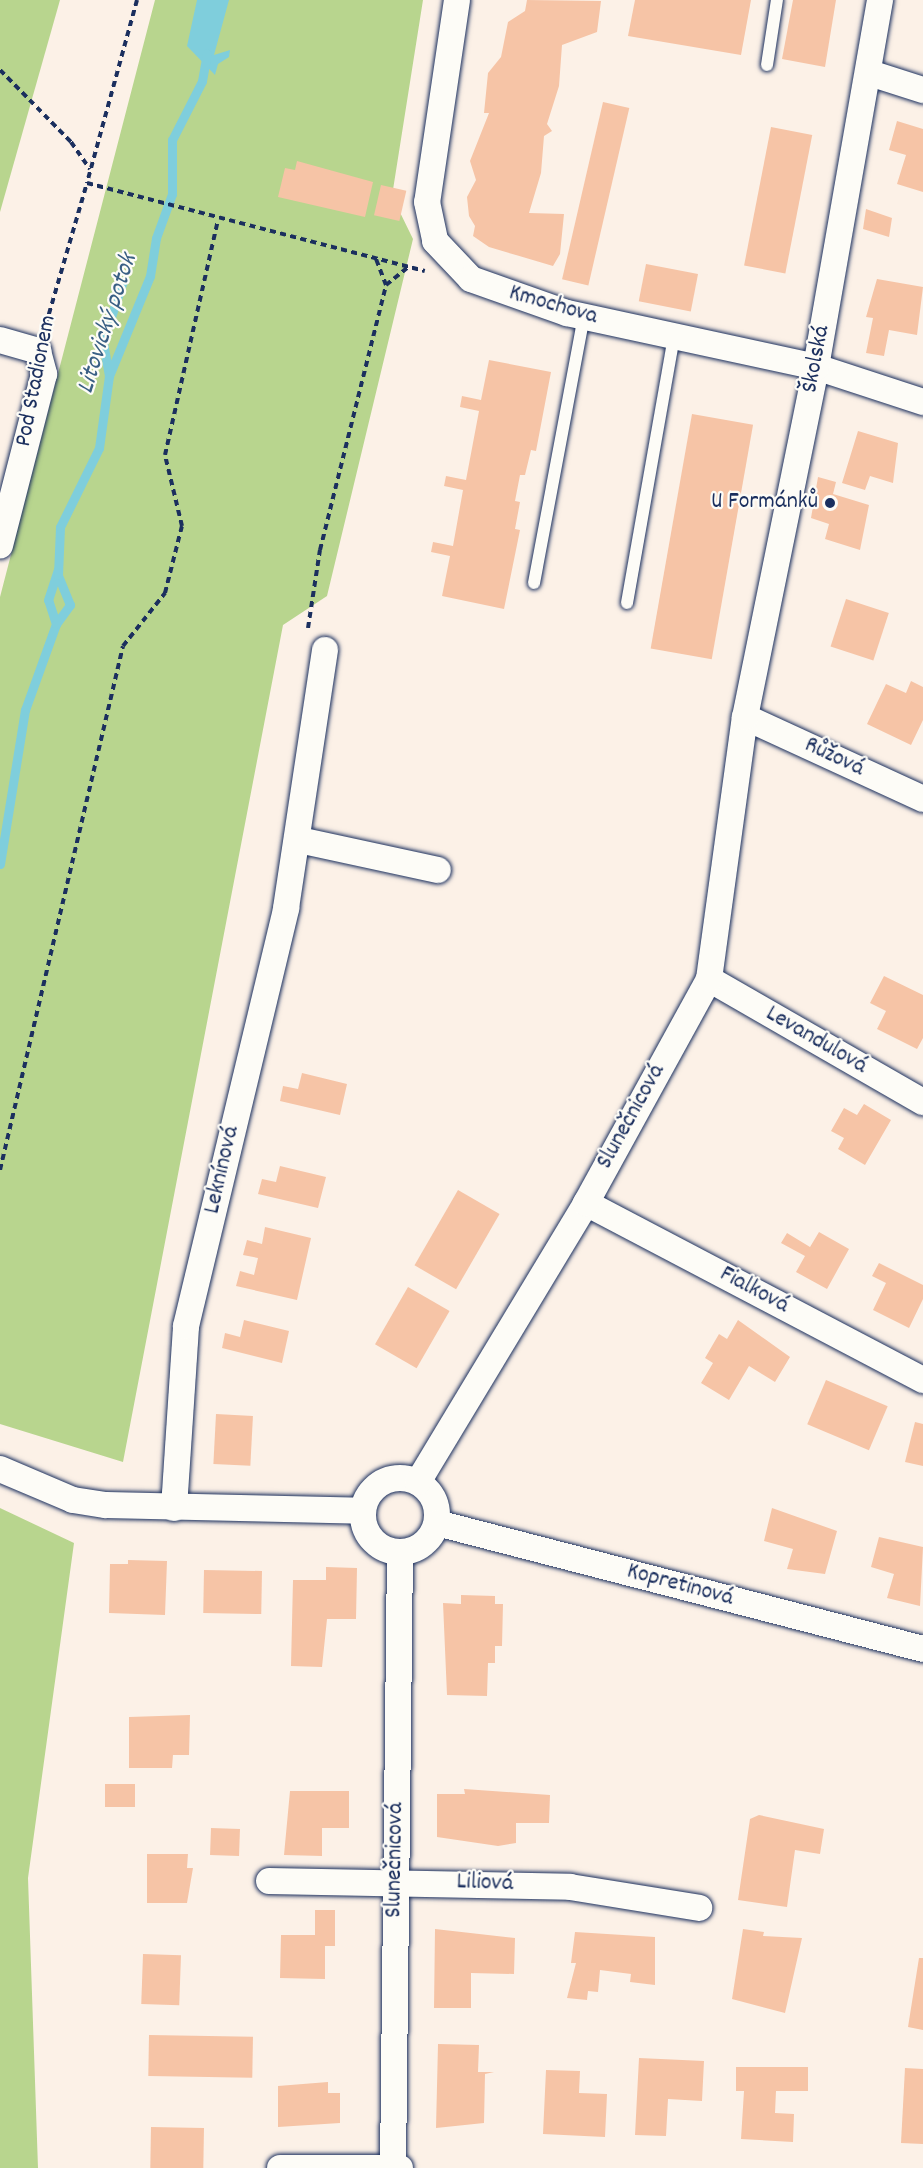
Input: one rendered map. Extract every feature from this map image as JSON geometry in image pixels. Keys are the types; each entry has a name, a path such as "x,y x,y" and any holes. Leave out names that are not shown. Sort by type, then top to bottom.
{"street":[{"name":"Kmochova","path":"457,0 428,170 427,202 435,241 483,285 584,317 816,367 923,402"},
{"name":"Školská","path":"744,717 816,367 870,74 880,0"},
{"path":"870,74 923,90"},
{"path":"0,340 38,351"},
{"name":"Pod Stadionem","path":"0,545 44,374 38,351"},
{"name":"Leknínová","path":"174,1508 186,1326 299,840 324,656"},
{"name":"Růžová","path":"744,717 923,799"},
{"name":"Slunečnicová","path":"418,1482 586,1203 709,979 744,717"},
{"path":"299,840 438,870"},
{"name":"Levandulová","path":"709,979 923,1102"},
{"name":"Fialková","path":"586,1203 923,1380"},
{"path":"0,1469 74,1500 174,1508 363,1512"},
{"path":"397,1477 418,1482 434,1497 437,1523 418,1548 400,1552 376,1544 367,1533 363,1512 371,1491 383,1482 397,1477"},
{"name":"Kopretinová","path":"437,1523 923,1649"},
{"name":"Slunečnicová","path":"393,2168 400,1552"},
{"name":"Liliová","path":"269,1881 396,1881 570,1887 699,1908"},
{"path":"280,2168 400,2168"}],"lane":[{"path":"767,65 777,0"},
{"path":"534,583 584,317"},
{"path":"627,603 674,336"}],"path":[{"name":"Pod Stadionem","path":"38,351 91,170 137,0"},
{"path":"0,70 71,142 91,170"},
{"path":"87,183 191,213 425,271"},
{"path":"0,1170 123,646 165,593 182,526 165,455 218,220"},
{"path":"375,259 386,285"},
{"path":"324,656 305,621 342,479 369,335 386,285 408,267"}],"green space":[{"path":"0,0 60,0 0,212"},
{"path":"155,0 423,0 392,196 413,239 327,596 283,625 123,1462 0,1424 0,597"},
{"path":"0,1508 74,1543 28,1878 38,2168 0,2168"}],"water":[{"path":"197,0 229,0 214,55 230,50 229,57 218,64 215,75 187,46"}],"building":[{"path":"527,0 601,1 597,32 562,45 559,86 547,124 552,131 544,136 541,173 529,213 564,214 560,254 553,266 489,247 473,236 475,226 469,216 467,197 476,180 470,161 489,113 484,113 488,73 501,57 508,22 525,11"},
{"path":"635,0 751,0 741,55 628,36"},
{"path":"793,0 836,0 825,67 782,59"},
{"path":"603,102 629,108 588,285 562,279"},
{"path":"897,121 923,129 923,192 897,184 906,155 889,150"},
{"path":"771,127 812,135 785,273 744,265"},
{"path":"297,161 373,182 365,217 278,197 285,168 295,170"},
{"path":"381,185 406,191 399,221 374,215"},
{"path":"866,209 892,218 889,237 863,229"},
{"path":"646,264 698,274 691,311 639,301"},
{"path":"877,279 923,287 917,335 889,330 884,356 866,353 873,318 866,317"},
{"path":"489,360 551,372 536,451 531,450 525,475 520,475 515,501 520,502 515,529 520,530 504,609 442,596 450,556 431,552 433,542 453,546 463,490 444,486 446,476 466,480 479,411 460,407 462,396 481,400"},
{"path":"692,414 753,425 712,659 651,648"},
{"path":"858,431 898,443 893,483 870,476 865,490 842,483"},
{"path":"818,477 836,482 833,494 869,505 860,550 825,539 829,524 811,518"},
{"path":"846,599 889,613 873,660 831,647"},
{"path":"911,681 923,687 923,720 911,745 867,724 886,684 906,693"},
{"path":"884,976 923,995 923,1038 917,1049 877,1029 886,1011 870,1003"},
{"path":"302,1073 347,1084 340,1115 280,1101 283,1086 298,1089"},
{"path":"864,1104 891,1120 865,1165 838,1149 844,1138 831,1131 844,1108 857,1115"},
{"path":"280,1166 326,1177 318,1208 258,1194 262,1179 276,1182"},
{"path":"458,1190 500,1214 456,1289 414,1265"},
{"path":"265,1227 311,1238 297,1300 236,1286 240,1271 254,1275 258,1258 243,1255 247,1240 262,1244"},
{"path":"819,1232 849,1249 827,1289 796,1272 805,1256 781,1243 787,1233 810,1247"},
{"path":"879,1263 923,1285 923,1299 909,1328 873,1310 886,1283 872,1276"},
{"path":"408,1287 450,1311 417,1368 375,1344"},
{"path":"244,1320 289,1331 282,1363 222,1348 225,1333 240,1337"},
{"path":"738,1320 790,1357 775,1382 749,1366 729,1400 701,1383 713,1363 705,1358 719,1334 727,1339"},
{"path":"826,1380 888,1406 869,1450 807,1424"},
{"path":"216,1414 253,1416 250,1466 213,1464"},
{"path":"915,1422 923,1424 923,1466 905,1462"},
{"path":"772,1508 837,1531 825,1574 787,1569 793,1549 764,1541"},
{"path":"879,1537 923,1547 920,1606 887,1598 894,1574 871,1567"},
{"path":"128,1560 167,1561 165,1615 109,1613 110,1564 128,1564"},
{"path":"326,1567 357,1568 356,1619 327,1619 322,1667 291,1666 293,1580 326,1580"},
{"path":"204,1570 262,1571 261,1614 203,1613"},
{"path":"461,1595 495,1596 495,1604 503,1604 502,1646 495,1646 495,1663 488,1663 487,1696 447,1695 443,1603 461,1604"},
{"path":"190,1715 189,1755 173,1755 172,1768 129,1768 129,1717"},
{"path":"105,1784 135,1784 135,1807 105,1807"},
{"path":"464,1789 550,1795 549,1823 516,1823 516,1843 498,1846 437,1837 437,1794 465,1794"},
{"path":"290,1791 349,1791 349,1828 322,1828 322,1856 284,1855"},
{"path":"759,1815 824,1829 820,1854 795,1850 787,1907 738,1900 750,1819"},
{"path":"211,1828 240,1829 239,1856 210,1855"},
{"path":"147,1854 188,1854 187,1868 193,1868 187,1903 147,1903"},
{"path":"315,1910 335,1910 335,1946 325,1946 325,1979 280,1978 281,1935 315,1935"},
{"path":"435,1929 515,1938 514,1974 471,1973 471,2008 434,2008"},
{"path":"743,1929 764,1932 763,1936 802,1938 785,2013 732,1999"},
{"path":"575,1932 655,1937 655,1985 630,1982 631,1974 600,1970 598,1992 588,1991 587,2000 567,1998 576,1963 571,1963"},
{"path":"143,1954 181,1955 179,2005 141,2004"},
{"path":"919,1958 923,1958 923,2030 908,2027"},
{"path":"149,2035 253,2037 252,2078 148,2076"},
{"path":"438,2044 479,2045 478,2072 494,2072 485,2074 484,2123 436,2128"},
{"path":"639,2058 704,2061 702,2101 668,2099 666,2136 635,2135"},
{"path":"736,2067 808,2067 808,2091 776,2091 775,2113 794,2114 793,2142 741,2139 744,2091 736,2091"},
{"path":"905,2068 923,2069 923,2144 901,2143"},
{"path":"546,2070 580,2071 579,2093 607,2094 605,2137 543,2134"},
{"path":"328,2082 328,2093 340,2093 340,2123 278,2127 278,2086"},
{"path":"151,2127 204,2128 203,2168 150,2168"}],"waterway":[{"name":"Litovický potok","path":"0,864 25,710 56,624 70,605 58,575 60,527 99,448 109,376 150,276 156,238 172,194 172,140 202,81 207,53"},
{"path":"109,376 103,341 123,281"},
{"path":"56,624 48,600 58,570"}],"place":[{"name":"U Formánků","path":"830,503"}]}
